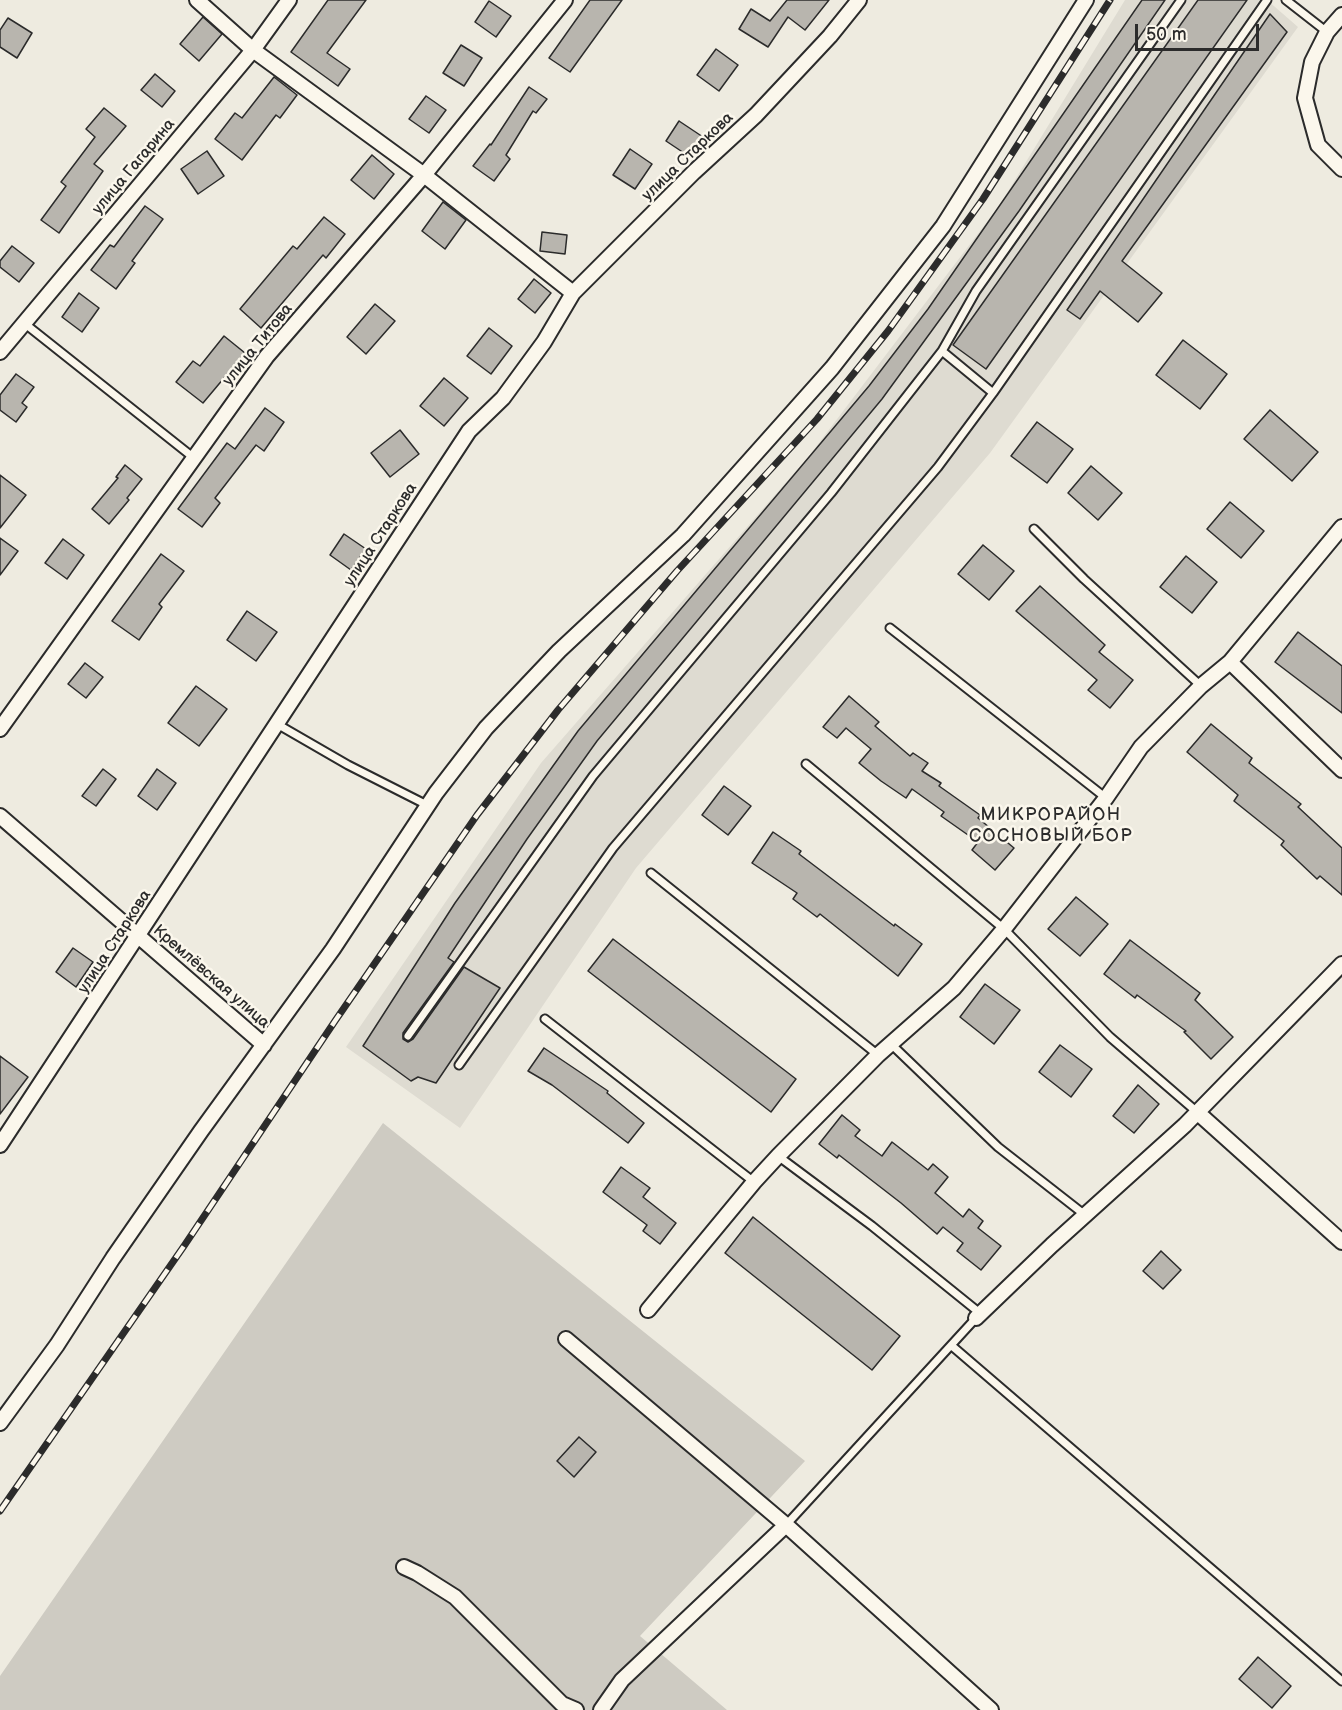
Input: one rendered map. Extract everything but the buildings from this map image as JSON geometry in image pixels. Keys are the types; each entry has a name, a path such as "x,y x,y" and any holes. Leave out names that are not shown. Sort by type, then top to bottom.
{"street":[{"path":"198,0 254,50 424,175 573,293"},
{"name":"улица Гагарина","path":"0,352 254,50 289,0"},
{"name":"улица Титова","path":"0,729 267,356 424,175 565,0"},
{"path":"0,1423 57,1345 113,1258 174,1170 333,949 427,805 486,728 559,651 683,535 832,368 943,226 1086,0"},
{"name":"улица Старкова","path":"0,1145 469,431 503,398 543,342 573,293 694,172 756,116 830,36 856,1"},
{"path":"1342,15 1327,32 1312,62 1305,98 1318,145 1342,169"},
{"path":"648,1310 778,1156 878,1055 954,988 1004,929 1106,798 1141,747 1201,686 1230,662 1342,527"},
{"path":"1230,662 1342,770"},
{"name":"Кремлёвская улица","path":"0,816 264,1045"},
{"path":"979,1316 1197,1112 1342,964"},
{"path":"1197,1112 1342,1242"},
{"path":"566,1339 786,1525 991,1710"},
{"path":"584,1710 603,1709 622,1680 786,1525"},
{"path":"404,1567 455,1597 562,1704 576,1710"}],"lane":[{"path":"408,1036 593,776 831,493 942,351 976,291 1180,0"},
{"path":"459,1065 614,848 938,467 993,393 1267,0"},
{"path":"1286,0 1327,32"},
{"path":"24,323 194,458"},
{"path":"942,351 993,393"},
{"path":"1034,529 1084,579 1201,686"},
{"path":"890,628 1106,798"},
{"path":"277,724 348,765 427,805"},
{"path":"806,764 1004,929 1110,1037 1197,1112"},
{"path":"651,873 878,1055"},
{"path":"545,1019 754,1182"},
{"path":"891,1044 998,1146 1085,1215"},
{"path":"778,1156 872,1226 979,1316 786,1525"},
{"path":"952,1346 1342,1681"}],"shaded area":[{"path":"1125,0 1267,0 1298,27 990,453 636,868 460,1128 346,1047 541,763 809,456 999,206"},
{"path":"383,1123 805,1461 640,1636 727,1710 0,1710 0,1676"}],"railway":[{"path":"0,1511 184,1246 477,815 558,710 677,571 817,419 888,331 983,199 1110,0"}],"district":[{"name":"МИКРОРАЙОН СОСНОВЫЙ БОР","path":"1051,825"}]}
